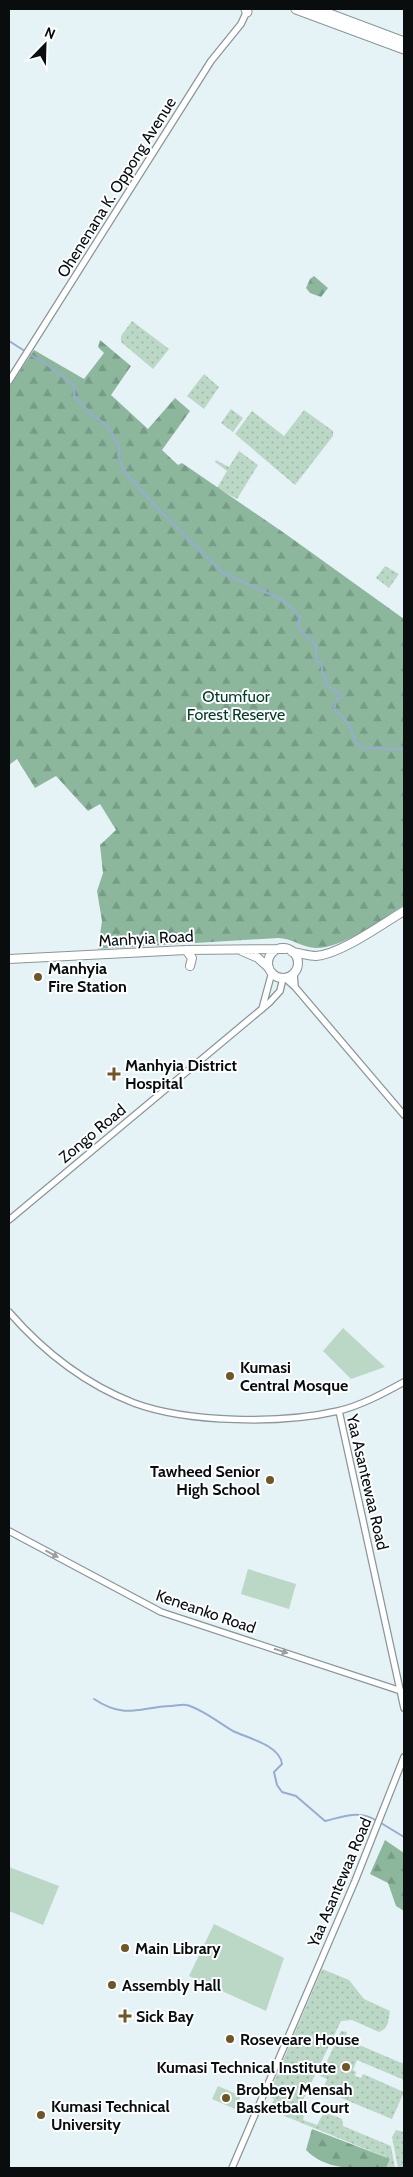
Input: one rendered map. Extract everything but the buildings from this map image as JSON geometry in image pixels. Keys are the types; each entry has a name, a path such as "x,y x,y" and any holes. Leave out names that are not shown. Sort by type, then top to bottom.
{"highway":[{"path":"296,9 404,49"},
{"path":"316,9 404,42"}],"main road":[{"path":"235,950 251,954 270,970 284,978 315,956 359,938 404,911"},
{"path":"186,950 192,958 190,966"},
{"name":"Manhyia Road","path":"9,959 186,950 289,950 315,956"},
{"path":"270,970 272,954 289,950 298,959 295,971"}],"street":[{"name":"Ohenenana K. Oppong Avenue","path":"9,381 212,61 240,24 247,10"},
{"path":"262,1009 270,970"},
{"path":"295,971 296,987"},
{"path":"284,978 296,987 404,1115"},
{"name":"Zongo Road","path":"9,1220 262,1009 280,991 284,978"},
{"name":"Yaa Asantewaa Road","path":"9,1312 31,1337 56,1358 91,1381 143,1406 210,1417 263,1419 291,1418 339,1411 402,1691 404,1708"},
{"path":"339,1411 404,1382"},
{"name":"Keneanko Road","path":"9,1531 161,1612 402,1691"},
{"name":"Yaa Asantewaa Road","path":"232,2168 378,1825 404,1757"}],"green space":[{"path":"314,276 328,288 321,297 310,293 306,288 310,279"},
{"path":"132,321 169,349 153,369 121,342 121,336"},
{"name":"Otumfuor Forest Reserve","path":"100,340 131,366 111,395 148,429 175,398 190,411 162,450 178,465 182,463 404,619 404,905 349,939 337,944 315,948 288,939 278,938 98,949 102,921 97,891 103,873 100,845 116,830 100,804 88,811 56,776 35,788 17,759 9,765 9,387 34,350 84,379 104,353 98,347"},
{"path":"204,374 219,387 204,409 187,396"},
{"path":"231,409 243,418 233,432 221,423"},
{"path":"304,410 333,431 333,436 295,485 235,434 252,411 284,436"},
{"path":"239,451 258,465 237,499 217,488 227,471 215,462 216,460 229,467"},
{"path":"385,566 399,574 389,588 376,578"},
{"path":"343,1328 385,1367 351,1379 323,1351"},
{"path":"248,1569 296,1584 289,1609 241,1594"},
{"path":"385,1840 404,1853 404,1911 396,1906 388,1883 370,1874"},
{"path":"9,1867 59,1886 43,1925 9,1911"},
{"path":"214,1924 284,1958 266,2011 189,1976"},
{"path":"322,1969 349,1980 364,1999 390,2011 389,2020 387,2026 379,2032 352,2020 341,2021 302,2102 299,2101 294,2111 304,2116 303,2120 317,2125 324,2112 342,2119 343,2126 391,2146 395,2168 386,2168 390,2159 270,2110 274,2099 268,2096"},
{"path":"341,2031 347,2032 345,2039 404,2064 404,2080 357,2060 353,2070 356,2072 355,2076 361,2078 363,2074 404,2092 392,2119 322,2090 327,2079 320,2076"},
{"name":"Brobbey Mensah Basketball Court","path":"218,2086 241,2096 235,2109 212,2099"},
{"path":"312,2129 390,2159 386,2168 354,2168 324,2162 306,2150"},
{"path":"396,2130 404,2132 404,2168 398,2168 392,2137"}],"waterway":[{"path":"9,341 50,367 75,386 74,396 91,414 108,426 120,449 118,455 124,471 160,511 223,573 283,600 301,617 298,622 299,629 316,645 316,661 322,664 326,685 343,697 337,699 334,709 349,724 356,743 363,748 404,749"},
{"path":"94,1699 124,1711 183,1705 191,1706 233,1731 262,1743 275,1752 280,1757 282,1764 274,1772 277,1785 282,1792 296,1796 325,1821 358,1815 371,1817 377,1821"},
{"path":"381,1823 404,1837"}],"place":[{"name":"Manhyia Fire Station","path":"38,977"},
{"name":"Manhyia District Hospital","path":"114,1074"},
{"name":"Kumasi Central Mosque","path":"230,1376"},
{"name":"Tawheed Senior High School","path":"270,1480"},
{"name":"Main Library","path":"125,1948"},
{"name":"Assembly Hall","path":"112,1985"},
{"name":"Sick Bay","path":"125,2016"},
{"name":"Roseveare House","path":"230,2039"},
{"name":"Kumasi Technical Institute","path":"346,2067"},
{"name":"Brobbey Mensah Basketball Court","path":"226,2098"},
{"name":"Kumasi Technical University","path":"41,2115"}]}
